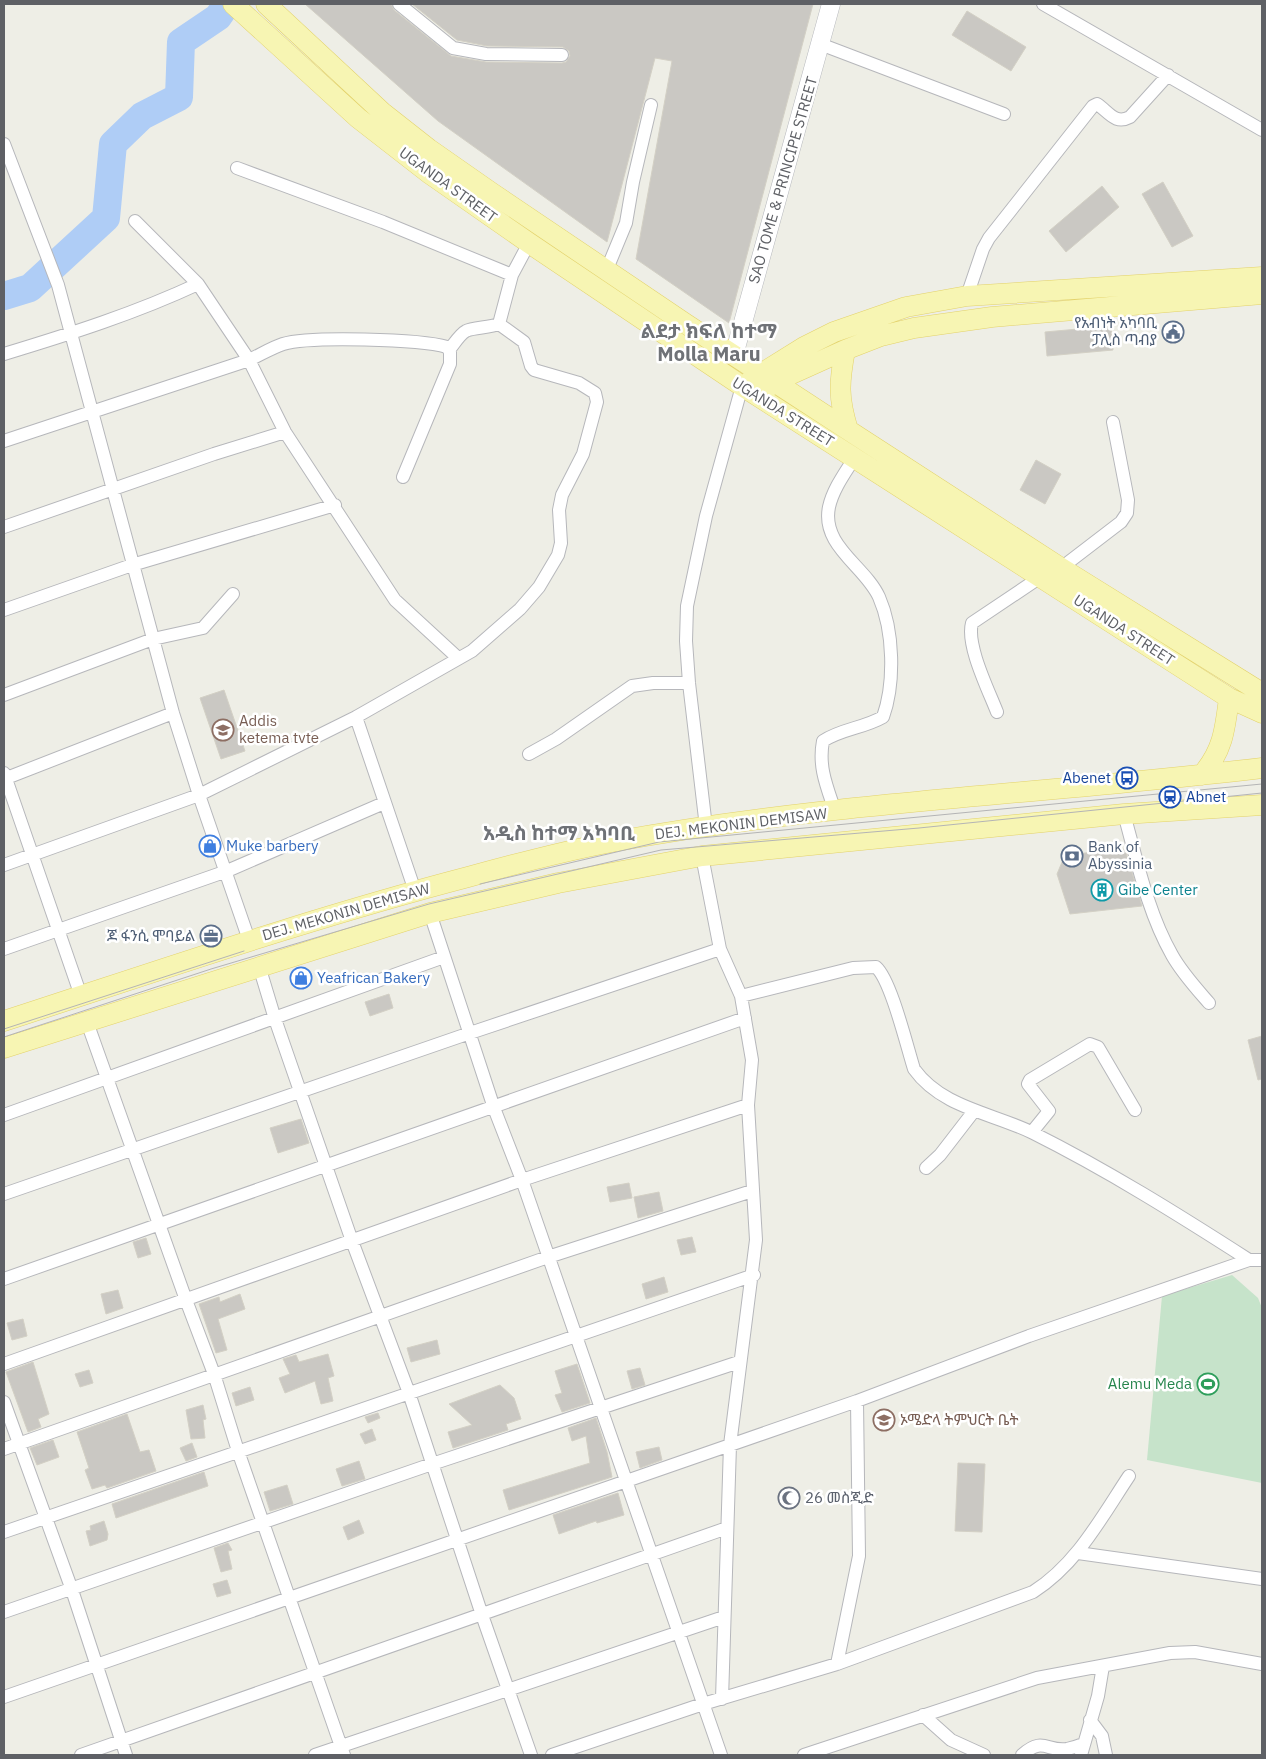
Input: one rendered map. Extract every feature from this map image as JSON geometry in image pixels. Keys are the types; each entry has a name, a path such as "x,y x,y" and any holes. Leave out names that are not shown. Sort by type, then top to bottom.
{"main road":[{"name":"SAO TOME & PRINCIPE STREET","path":"734,355 831,4"},
{"name":"UGANDA STREET","path":"273,6 376,107 429,149 848,430 1061,568 1262,693"},
{"name":"UGANDA STREET","path":"239,10 358,118 430,174 528,243 750,391 1042,576 1229,698 1262,713"},
{"path":"750,391 767,377 834,332 906,307 967,296 1262,277"},
{"path":"767,377 881,336 958,321 1262,294"},
{"path":"845,350 839,381 841,407 848,430"},
{"path":"1202,775 1215,760 1226,724 1229,698"},
{"name":"DEJ. MEKONIN DEMISAW","path":"4,1021 249,940 415,890 608,843 706,827 835,811 1262,768"},
{"name":"DEJ. MEKONIN DEMISAW","path":"4,1048 430,913 558,883 702,856 1124,814 1262,805"}],"street":[{"path":"400,4 454,48 486,54 562,55"},
{"path":"1043,4 1262,130"},
{"path":"820,44 1004,114"},
{"path":"967,296 983,249 989,238 1093,106 1097,104 1118,120 1123,121 1130,117 1168,75"},
{"path":"607,269 626,223 633,182 651,105"},
{"path":"4,144 50,258 72,333 91,412 173,713 249,940"},
{"path":"237,168 383,222 512,275"},
{"path":"135,221 198,284 249,360 285,432 335,505 395,600 458,658"},
{"path":"499,324 512,275 528,243"},
{"path":"4,354 72,333 166,299 198,284"},
{"path":"403,477 450,364 450,350 464,331 488,329 499,324"},
{"path":"4,865 199,795 356,717 472,651 520,608 539,587 558,555 561,543 559,510 562,495 583,454 597,402 595,393 579,383 534,370 530,366 524,342 499,324"},
{"path":"4,441 249,360 283,344 313,339 442,345 450,350"},
{"path":"706,827 689,683 686,622 691,579 706,516 750,391"},
{"path":"1061,568 1121,522 1127,512 1128,500 1113,422"},
{"path":"4,527 113,488 285,432"},
{"path":"835,811 823,776 820,756 823,741 834,734 871,724 883,717 892,663 879,596 835,543 831,532 828,509 834,492 855,457"},
{"path":"4,610 132,566 335,505"},
{"path":"997,712 972,643 970,630 972,623 1042,576"},
{"path":"4,695 153,640 203,628 233,594"},
{"path":"529,754 556,739 632,686 653,683 689,683"},
{"path":"81,996 4,777 173,713"},
{"path":"356,717 415,890"},
{"path":"4,949 227,871 384,803"},
{"path":"1124,814 1141,876 1168,948 1190,981 1209,1003"},
{"path":"702,856 720,949 741,996 752,1060 748,1105 756,1240 754,1275 739,1362 730,1444 722,1699"},
{"path":"430,913 494,1108 522,1180 721,1755"},
{"path":"4,1194 720,949"},
{"path":"4,1115 444,957"},
{"path":"259,966 275,1019 352,1241 409,1393 482,1615 531,1755"},
{"path":"741,996 853,968 876,967 884,979 914,1069 922,1080 936,1091 974,1111 1032,1132 1183,1218 1249,1260"},
{"path":"4,1279 494,1108 745,1018"},
{"path":"87,1022 214,1374 238,1451 265,1523 342,1751"},
{"path":"1032,1132 1049,1111 1030,1089 1028,1084 1030,1080 1090,1044 1098,1047 1135,1110"},
{"path":"4,1364 522,1180 748,1105"},
{"path":"926,1168 940,1155 974,1111"},
{"path":"4,1449 548,1258 752,1191"},
{"path":"4,1697 857,1400 1029,1336 1249,1260 1262,1260"},
{"path":"4,1532 754,1275"},
{"path":"4,1612 432,1464 739,1362"},
{"path":"837,1664 859,1556 857,1400"},
{"path":"4,1402 44,1518 72,1590 126,1755"},
{"path":"552,1755 703,1704 837,1664 1033,1592 1061,1571 1078,1553 1129,1476"},
{"path":"81,1755 727,1528"},
{"path":"1078,1553 1262,1579"},
{"path":"316,1755 342,1751 509,1690 724,1617"},
{"path":"804,1755 1037,1678 1170,1652 1195,1652 1262,1664"},
{"path":"1022,1755 1042,1744 1082,1750 1098,1696 1103,1666"},
{"path":"923,1715 951,1740 984,1755"},
{"path":"1090,1720 1102,1736 1106,1755"}],"green space":[{"name":"Alemu Meda","path":"1232,1275 1258,1298 1262,1308 1262,1483 1147,1460 1162,1296"}],"building":[{"path":"305,4 391,4 394,10 451,56 486,62 562,63 566,62 570,56 569,51 563,47 487,46 457,40 412,4 813,4 729,323 636,259 672,61 655,58 607,242 438,121"},
{"path":"967,11 1026,47 1011,71 952,35"},
{"path":"1163,182 1193,236 1172,247 1142,194"},
{"path":"1102,186 1119,207 1066,252 1049,231"},
{"path":"1111,326 1113,350 1047,356 1045,332"},
{"path":"1036,460 1061,474 1045,504 1020,490"},
{"path":"224,690 245,751 221,759 200,698"},
{"name":"Gibe Center","path":"1125,849 1142,906 1070,914 1057,874 1065,855"},
{"path":"389,994 393,1008 370,1016 365,1002"},
{"path":"1262,1036 1262,1079 1258,1080 1248,1040"},
{"path":"301,1119 309,1143 278,1153 270,1128"},
{"path":"629,1183 632,1198 610,1202 607,1187"},
{"path":"659,1192 663,1211 638,1218 634,1197"},
{"path":"692,1237 696,1252 681,1255 677,1240"},
{"path":"146,1238 151,1254 138,1258 133,1242"},
{"path":"664,1277 668,1292 646,1299 642,1284"},
{"path":"118,1290 123,1308 106,1314 101,1294"},
{"path":"240,1294 245,1309 218,1319 227,1350 216,1353 199,1304 219,1297 220,1302"},
{"path":"23,1319 27,1336 12,1340 7,1323"},
{"path":"437,1340 440,1354 411,1362 407,1348"},
{"path":"328,1354 334,1376 328,1378 333,1401 321,1404 315,1381 285,1393 279,1378 290,1374 283,1359 296,1355 299,1362"},
{"path":"33,1362 49,1414 38,1419 41,1427 28,1432 6,1372"},
{"path":"577,1364 590,1403 562,1412 555,1395 562,1393 555,1371"},
{"path":"640,1368 645,1385 632,1389 627,1371"},
{"path":"89,1370 93,1383 80,1387 75,1374"},
{"path":"500,1385 514,1398 521,1419 506,1424 508,1430 453,1448 448,1432 472,1425 449,1404"},
{"path":"250,1387 254,1400 236,1406 232,1393"},
{"path":"203,1405 206,1419 203,1420 205,1438 191,1439 186,1410"},
{"path":"378,1413 380,1418 368,1423 365,1417"},
{"path":"127,1414 140,1452 149,1450 156,1471 107,1488 105,1485 92,1489 85,1470 89,1468 77,1432"},
{"path":"596,1418 607,1452 612,1477 509,1510 503,1490 590,1463 586,1436 572,1441 568,1428"},
{"path":"372,1429 376,1440 365,1444 360,1434"},
{"path":"53,1440 59,1457 37,1465 30,1448"},
{"path":"192,1443 197,1457 186,1461 180,1448"},
{"path":"659,1447 662,1460 640,1468 636,1452"},
{"path":"359,1461 365,1479 342,1486 336,1469"},
{"path":"958,1463 985,1464 982,1532 955,1531"},
{"path":"204,1472 208,1486 116,1518 112,1504"},
{"path":"287,1485 293,1504 270,1511 264,1492"},
{"path":"618,1493 624,1515 597,1523 596,1521 559,1534 553,1515"},
{"path":"359,1520 364,1533 348,1540 343,1527"},
{"path":"104,1521 108,1534 107,1540 90,1546 86,1531 91,1530 90,1526"},
{"path":"228,1543 232,1550 228,1551 232,1569 221,1572 214,1548"},
{"path":"227,1580 231,1593 217,1597 213,1584"}],"waterway":[{"path":"4,296 30,288 106,218 113,144 142,116 179,97 181,42 218,17 227,4"}],"tram line":[{"path":"480,884 659,842 1262,784"},
{"path":"4,1037 211,969 429,904 661,850 919,828 1262,793"},
{"path":"4,1029 244,951"}],"place":[{"name":"የአብነት አካባቢ ፓሊስ ጣብያ","path":"1173,332"},
{"name":"Addis ketema tvte","path":"223,730"},
{"name":"Abenet","path":"1127,778"},
{"name":"Abnet","path":"1170,797"},
{"name":"Muke barbery","path":"210,846"},
{"name":"Bank of Abyssinia","path":"1072,856"},
{"name":"Gibe Center","path":"1102,890"},
{"name":"ጆ ፋንሲ ሞባይል","path":"211,936"},
{"name":"Yeafrican Bakery","path":"301,978"},
{"name":"Alemu Meda","path":"1208,1384"},
{"name":"ኦሜድላ ትምህርት ቤት","path":"884,1420"},
{"name":"26 መስጂድ","path":"789,1498"}],"district":[{"name":"ልደታ ክፍለ ከተማ Molla Maru","path":"709,342"},
{"name":"አዲስ ከተማ አካባቢ","path":"559,833"}]}
